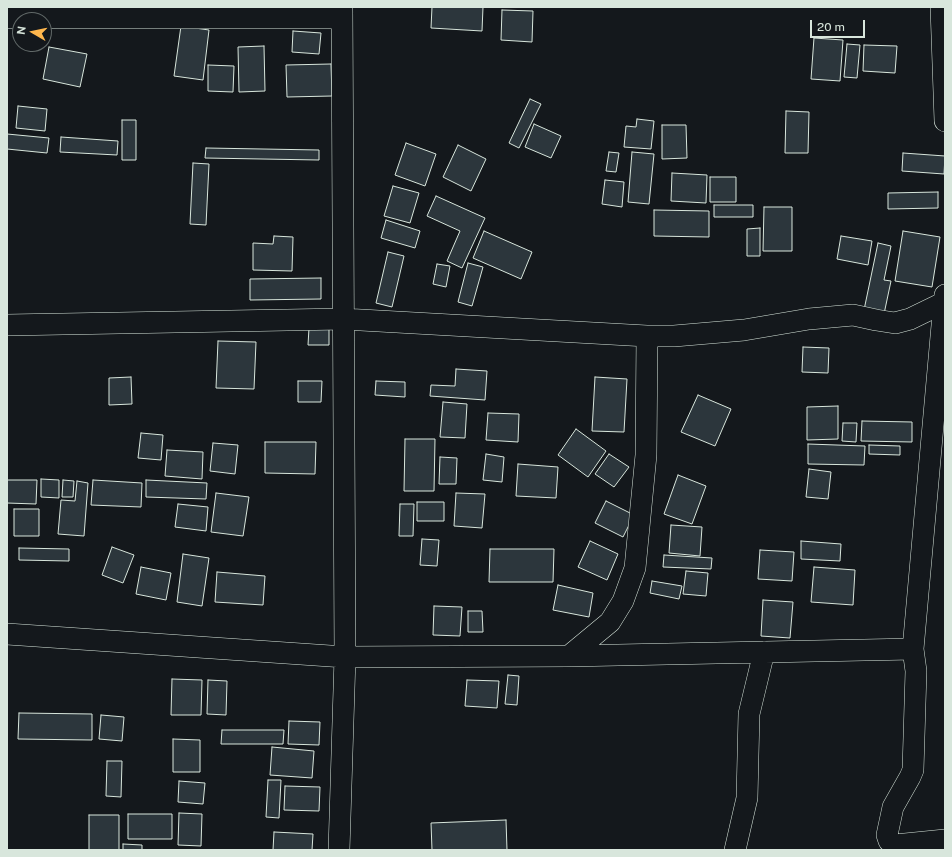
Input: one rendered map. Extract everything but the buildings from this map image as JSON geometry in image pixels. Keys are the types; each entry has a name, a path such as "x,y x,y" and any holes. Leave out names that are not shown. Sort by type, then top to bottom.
{"street":[{"path":"941,7 945,121"},
{"path":"7,18 132,13 342,13 345,657 339,850"},
{"path":"7,325 343,319 647,336 674,336 744,330 809,319 853,315 895,323 910,319 944,300"},
{"path":"944,300 914,649 916,671 912,770 910,777 893,807 887,835 889,841 895,844 945,840"},
{"path":"569,656 610,622 623,601 635,568 646,455 647,336"},
{"path":"7,634 345,657 569,656 914,649"},
{"path":"735,850 747,798 749,714 764,652"}]}
